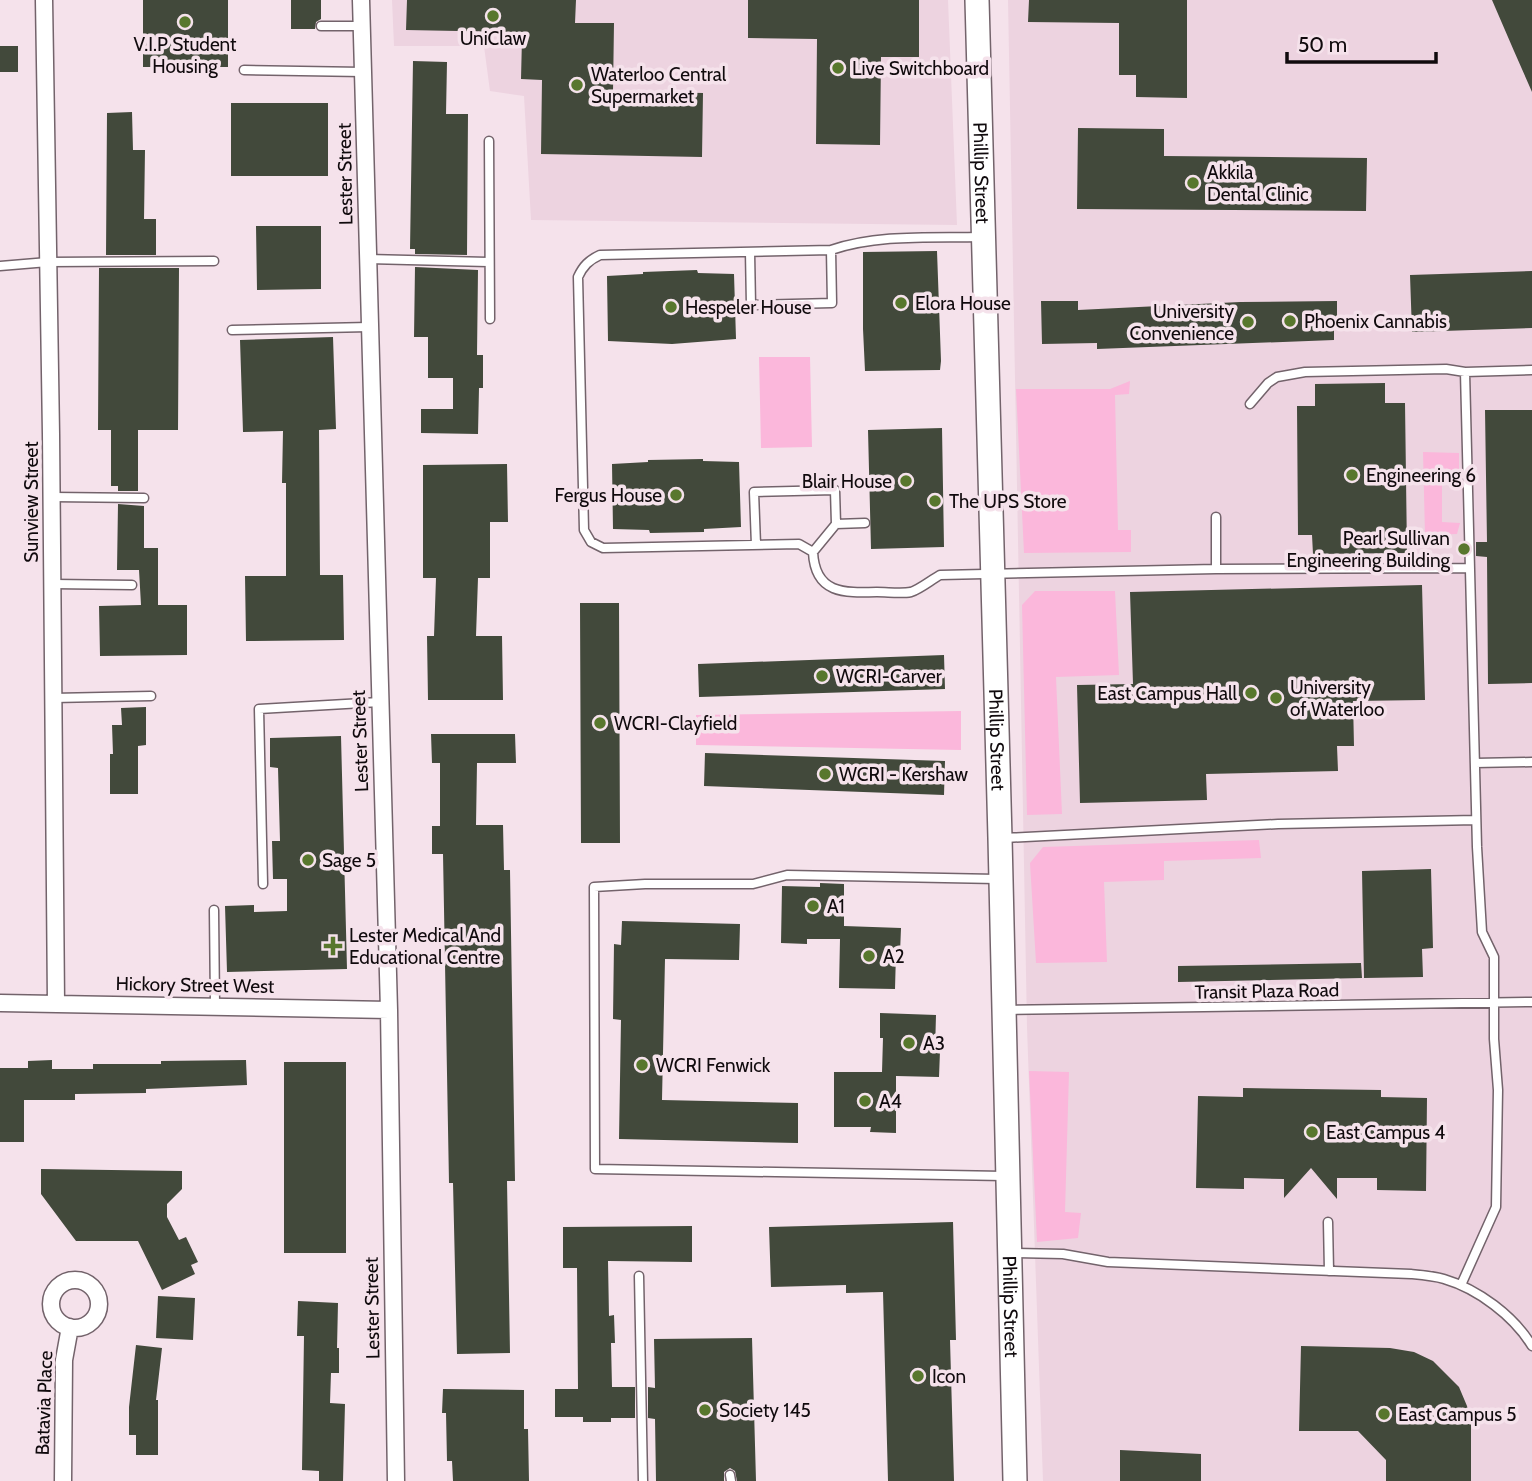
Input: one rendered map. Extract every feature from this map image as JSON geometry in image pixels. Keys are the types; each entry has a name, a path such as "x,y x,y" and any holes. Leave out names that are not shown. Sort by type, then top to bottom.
{"street":[{"name":"Sunview Street","path":"44,0 56,1003"},
{"name":"Lester Street","path":"361,0 389,1010 396,1481"},
{"name":"Phillip Street","path":"976,0 1015,1481"},
{"name":"Hickory Street West","path":"0,1003 389,1010"},
{"name":"Batavia Place","path":"63,1481 64,1360 70,1327"}],"lane":[{"path":"321,26 362,26"},
{"path":"244,69 363,72"},
{"path":"489,141 490,319"},
{"path":"813,552 799,544 603,548 591,542 584,530 578,277 586,263 600,255 831,250 854,242 877,240 984,237"},
{"path":"750,252 751,305 821,304 832,303 831,250"},
{"path":"368,259 488,262"},
{"path":"0,266 48,262 214,261"},
{"path":"232,330 369,327"},
{"path":"1250,404 1268,383 1277,377 1305,372 1532,370"},
{"path":"1461,1285 1496,1207 1498,1090 1494,957 1482,932 1476,820 1465,372"},
{"path":"756,545 754,492 835,490 836,524 813,552 813,565 818,576 838,591 912,592 940,575 1216,569 1470,568"},
{"path":"52,497 144,498"},
{"path":"1216,517 1216,569"},
{"path":"836,524 865,523"},
{"path":"52,584 132,585"},
{"path":"53,698 151,696"},
{"path":"263,884 259,709 380,702"},
{"path":"1475,763 1532,762"},
{"path":"1000,838 1278,824 1476,820"},
{"path":"1001,879 788,876 753,884 594,887 595,1169 1007,1176"},
{"path":"215,910 215,1006"},
{"name":"Transit Plaza Road","path":"1003,1010 1532,1002"},
{"path":"1328,1222 1329,1271"},
{"path":"1009,1252 1063,1254 1108,1262 1411,1274 1442,1278 1461,1285 1504,1313 1532,1346"},
{"path":"639,1276 643,1481"}],"shaded area":[{"path":"392,0 948,0 957,225 531,220 524,96 490,91 484,46 394,46"},
{"name":"University of Waterloo","path":"1008,0 1532,0 1532,1481 1043,1481 1027,1027"},
{"path":"759,357 810,357 812,447 761,448"},
{"path":"1130,381 1129,394 1115,395 1118,530 1131,530 1131,552 1024,553 1016,389 1110,389"},
{"path":"1423,452 1459,453 1459,470 1442,472 1442,522 1460,523 1457,534 1425,535"},
{"path":"1035,591 1115,591 1119,675 1056,677 1062,814 1027,815 1022,605"},
{"path":"961,711 961,750 696,745 696,715"},
{"path":"1259,840 1261,858 1164,861 1164,880 1104,882 1107,962 1036,963 1030,863 1043,847"},
{"path":"1029,1071 1069,1072 1065,1212 1081,1213 1078,1238 1037,1242"}],"building":[{"name":"V.I.P Student Housing","path":"143,0 228,0 228,67 143,67"},
{"path":"291,0 321,0 321,19 316,22 315,29 291,29"},
{"path":"407,0 576,0 575,23 614,23 613,91 703,93 702,157 541,154 542,80 521,79 522,38 511,32 406,30"},
{"path":"748,0 919,0 919,57 881,57 880,145 816,144 817,39 748,38"},
{"path":"1029,0 1187,0 1187,98 1136,97 1136,75 1119,75 1119,23 1028,22"},
{"path":"1492,0 1532,0 1532,92 1514,51"},
{"path":"0,46 18,46 18,72 0,72"},
{"path":"413,61 447,62 446,114 468,114 467,255 415,254 415,249 410,249"},
{"path":"231,103 328,103 328,176 231,176"},
{"path":"132,112 133,150 145,150 144,219 156,219 156,255 106,255 107,113"},
{"path":"1078,128 1164,129 1164,156 1367,158 1366,211 1077,209"},
{"path":"256,226 321,226 321,289 257,290"},
{"name":"Elora House","path":"937,251 940,370 865,371 863,252"},
{"path":"415,267 478,270 477,355 483,355 483,388 479,388 478,434 421,433 421,409 453,409 453,378 428,378 428,337 414,337"},
{"path":"99,268 179,268 178,430 138,430 138,491 118,491 118,486 111,486 111,430 98,430"},
{"name":"Hespeler House","path":"697,270 698,273 734,274 736,339 672,344 608,341 607,276"},
{"path":"1532,271 1532,328 1412,332 1410,275"},
{"path":"1041,301 1078,301 1078,310 1240,302 1337,301 1337,317 1334,320 1334,340 1097,349 1097,343 1042,344"},
{"path":"333,337 336,429 319,430 320,575 343,575 344,640 246,641 245,576 286,576 286,483 282,483 283,431 243,432 240,340"},
{"name":"Engineering 6","path":"1385,383 1385,403 1405,403 1407,553 1313,554 1312,535 1298,535 1297,406 1315,406 1315,384"},
{"name":"Pearl Sullivan Engineering Building","path":"1485,410 1532,410 1532,683 1488,684 1487,557 1476,556 1476,542 1487,542"},
{"name":"Blair House","path":"942,428 944,547 871,549 868,430"},
{"name":"Fergus House","path":"703,459 739,462 741,527 704,529 704,532 650,533 649,530 613,529 612,464"},
{"path":"507,464 508,522 490,522 490,578 478,578 476,636 502,636 503,700 428,700 427,636 434,636 436,578 423,578 423,465"},
{"path":"118,504 144,506 144,548 158,548 158,605 187,605 187,655 100,656 99,606 141,605 139,570 117,570"},
{"name":"East Campus Hall","path":"1422,585 1425,700 1353,701 1354,746 1337,746 1338,771 1206,774 1207,800 1080,803 1077,685 1133,684 1130,592"},
{"name":"WCRI-Clayfield","path":"580,603 619,603 620,843 581,843"},
{"name":"WCRI-Carver","path":"944,655 945,689 699,697 698,664"},
{"path":"146,707 146,745 138,746 138,794 110,794 112,725 122,725 121,708"},
{"path":"431,734 515,734 516,763 477,763 476,825 503,825 504,870 510,870 515,1181 507,1181 510,1353 457,1354 453,1183 449,1183 443,854 432,854 432,826 440,826 440,763 432,763"},
{"name":"Sage 5","path":"341,736 347,969 227,972 225,906 254,905 254,912 287,911 287,879 273,879 272,841 280,841 278,768 270,767 270,738"},
{"name":"WCRI - Kershaw","path":"705,753 945,761 944,795 704,786"},
{"path":"1431,869 1433,948 1422,949 1423,977 1364,978 1362,871"},
{"path":"820,883 844,884 844,926 901,928 900,953 896,953 895,989 839,988 840,939 807,939 807,944 781,943 782,886 820,887"},
{"name":"WCRI Fenwick","path":"622,921 740,924 739,960 665,959 662,1100 798,1103 798,1143 619,1139 621,1020 613,1019 614,944 621,945"},
{"path":"1361,963 1362,978 1178,982 1178,966"},
{"path":"880,1013 936,1015 935,1051 940,1051 939,1077 896,1076 896,1133 870,1132 871,1127 834,1127 834,1072 882,1072 883,1038 880,1038"},
{"path":"52,1060 52,1069 93,1069 93,1064 246,1060 247,1085 146,1089 146,1093 75,1094 75,1100 24,1100 24,1142 0,1142 0,1068 28,1068 28,1061"},
{"path":"284,1062 346,1062 346,1253 284,1253"},
{"name":"East Campus 4","path":"1243,1088 1381,1090 1381,1097 1427,1098 1426,1191 1377,1190 1377,1178 1337,1178 1337,1199 1311,1168 1284,1198 1284,1179 1244,1178 1244,1189 1196,1188 1198,1096 1243,1097"},
{"path":"41,1169 182,1171 182,1189 167,1204 167,1217 179,1240 186,1237 198,1262 191,1265 195,1274 162,1290 138,1241 76,1241 41,1194"},
{"name":"Icon","path":"953,1222 956,1340 950,1340 954,1481 888,1481 883,1292 846,1293 846,1285 771,1287 769,1227"},
{"path":"692,1226 692,1262 608,1261 609,1316 614,1315 615,1343 611,1343 612,1387 635,1387 635,1418 611,1418 611,1422 583,1422 583,1417 555,1417 555,1389 578,1389 577,1268 563,1268 563,1227"},
{"path":"158,1296 195,1298 193,1340 156,1338"},
{"path":"298,1301 338,1303 339,1373 331,1373 330,1403 345,1404 343,1481 319,1481 319,1471 302,1470 304,1336 297,1336"},
{"name":"Society 145","path":"752,1338 756,1481 737,1481 735,1471 730,1468 724,1472 724,1481 656,1481 655,1419 648,1418 648,1387 655,1388 654,1339"},
{"path":"136,1345 162,1348 156,1400 158,1455 136,1455 136,1435 129,1435 129,1407"},
{"name":"East Campus 5","path":"1301,1346 1390,1348 1414,1352 1433,1361 1459,1387 1467,1406 1471,1423 1471,1481 1386,1481 1386,1460 1358,1431 1299,1431"},
{"path":"443,1389 524,1390 524,1429 528,1429 529,1481 453,1481 452,1461 447,1461 446,1413 442,1413"},
{"path":"1120,1450 1201,1454 1201,1481 1120,1481"}],"place":[{"name":"UniClaw","path":"493,16"},
{"name":"V.I.P Student Housing","path":"185,22"},
{"name":"Live Switchboard","path":"838,68"},
{"name":"Waterloo Central Supermarket","path":"577,85"},
{"name":"Akkila Dental Clinic","path":"1193,183"},
{"name":"Elora House","path":"901,303"},
{"name":"Hespeler House","path":"671,307"},
{"name":"Phoenix Cannabis","path":"1290,321"},
{"name":"University Convenience","path":"1248,322"},
{"name":"Engineering 6","path":"1352,475"},
{"name":"Blair House","path":"906,481"},
{"name":"Fergus House","path":"676,495"},
{"name":"The UPS Store","path":"935,501"},
{"name":"Pearl Sullivan Engineering Building","path":"1464,549"},
{"name":"WCRI-Carver","path":"822,676"},
{"name":"East Campus Hall","path":"1251,693"},
{"name":"University of Waterloo","path":"1276,698"},
{"name":"WCRI-Clayfield","path":"600,723"},
{"name":"WCRI - Kershaw","path":"825,774"},
{"name":"Sage 5","path":"308,860"},
{"name":"A1","path":"813,906"},
{"name":"Lester Medical And Educational Centre","path":"333,946"},
{"name":"A2","path":"869,956"},
{"name":"A3","path":"909,1043"},
{"name":"WCRI Fenwick","path":"642,1065"},
{"name":"A4","path":"865,1101"},
{"name":"East Campus 4","path":"1312,1132"},
{"name":"Icon","path":"918,1376"},
{"name":"Society 145","path":"705,1410"},
{"name":"East Campus 5","path":"1384,1414"}]}
